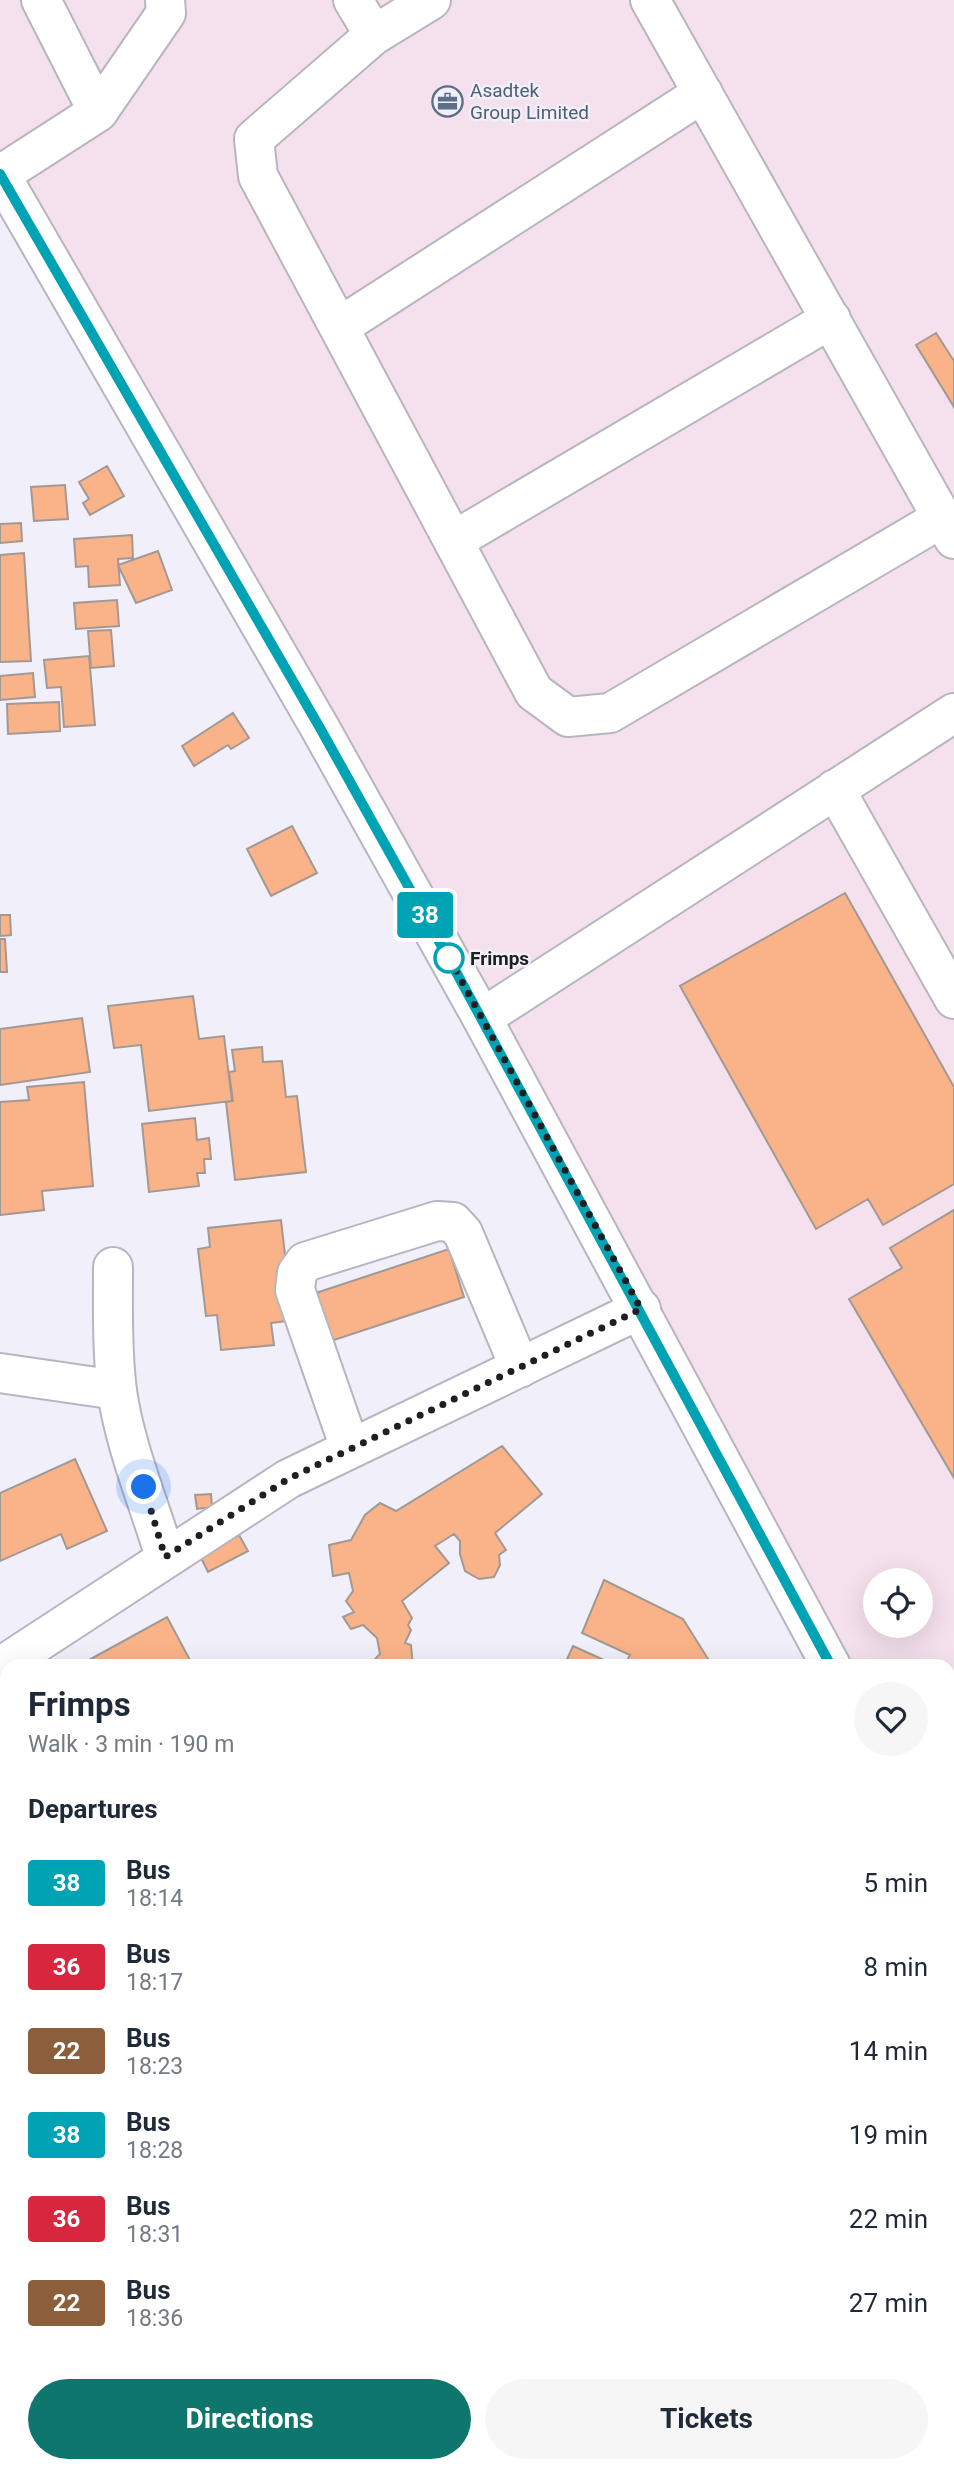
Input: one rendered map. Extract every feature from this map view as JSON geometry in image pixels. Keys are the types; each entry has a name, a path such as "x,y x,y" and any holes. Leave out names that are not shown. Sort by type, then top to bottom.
{"main road":[{"path":"41,0 98,113"},
{"path":"166,0 166,13 98,113 0,175 320,728 482,1018 827,1659"},
{"path":"353,0 374,35"},
{"path":"431,0 374,35 254,139 258,176 534,692 568,717 610,713 948,529 650,0"},
{"path":"339,327 703,93"},
{"path":"453,541 831,319"},
{"path":"482,1018 954,713"},
{"path":"835,789 954,999"},
{"path":"350,1448 295,1290 297,1273 305,1262 437,1221 453,1222 463,1233 520,1368"},
{"path":"113,1267 117,1390 122,1416 165,1557"},
{"path":"12,1659 288,1479 641,1309"},
{"path":"0,1373 117,1390"}],"shaded area":[{"path":"0,0 954,0 954,1659 809,1659 444,969 0,210"}],"building":[{"path":"936,333 954,361 954,407 916,345"},
{"path":"107,466 124,496 90,515 83,503 89,499 79,482"},
{"path":"65,485 68,519 34,521 31,487"},
{"path":"21,523 22,541 0,543 0,524"},
{"path":"132,535 133,558 118,559 120,585 89,587 88,566 76,567 74,539"},
{"path":"158,551 172,590 136,603 118,565"},
{"path":"24,553 31,661 0,662 0,555"},
{"path":"117,600 119,626 76,629 74,603"},
{"path":"111,630 114,666 91,668 88,631"},
{"path":"89,656 95,725 64,727 61,687 47,688 44,660"},
{"path":"33,673 35,697 0,700 0,676"},
{"path":"59,702 60,731 8,734 7,704"},
{"path":"233,713 249,738 231,749 228,745 194,766 182,746"},
{"path":"292,826 317,873 271,896 247,849"},
{"path":"845,893 954,1087 954,1184 883,1225 868,1199 816,1229 680,986"},
{"path":"0,915 10,915 11,935 0,936"},
{"path":"0,939 5,939 7,972 0,972"},
{"path":"193,996 199,1039 224,1036 232,1101 149,1111 141,1045 114,1048 108,1006"},
{"path":"82,1018 90,1072 0,1085 0,1029"},
{"path":"262,1047 263,1062 282,1061 286,1097 297,1096 306,1172 235,1180 226,1102 233,1101 229,1072 235,1071 232,1050"},
{"path":"84,1082 93,1186 42,1191 44,1210 0,1215 0,1102 29,1100 27,1087"},
{"path":"195,1118 197,1140 209,1138 211,1159 204,1159 205,1173 197,1173 199,1186 149,1192 142,1124"},
{"path":"954,1210 954,1478 849,1299 902,1268 890,1248"},
{"path":"281,1220 287,1272 286,1321 271,1323 274,1345 221,1350 217,1315 206,1316 198,1249 210,1247 208,1228"},
{"path":"449,1249 464,1297 331,1341 316,1293"},
{"path":"502,1446 542,1494 495,1533 506,1550 499,1555 500,1565 494,1577 479,1579 465,1571 460,1554 460,1541 454,1534 435,1546 449,1563 402,1601 412,1618 408,1625 411,1630 405,1643 411,1645 412,1659 375,1659 380,1654 377,1638 363,1625 351,1629 343,1617 354,1612 346,1601 353,1591 349,1573 333,1576 329,1545 351,1540 365,1515 380,1503 396,1511"},
{"path":"75,1459 107,1531 67,1549 61,1534 0,1561 0,1493"},
{"path":"211,1494 212,1507 197,1509 195,1495"},
{"path":"239,1535 248,1551 208,1572 200,1556"},
{"path":"604,1580 683,1619 708,1659 628,1659 630,1655 582,1633"},
{"path":"167,1617 189,1659 91,1659"},
{"path":"573,1646 602,1659 567,1659"}],"bus line":[{"name":"38","path":"0,174 320,728 455,970 641,1309 827,1659"}],"place":[{"name":"Asadtek Group Limited","path":"447,101"},
{"name":"Frimps","path":"449,958"}],"route":[{"path":"144,1487 165,1557 288,1479 641,1309 449,958"}]}
